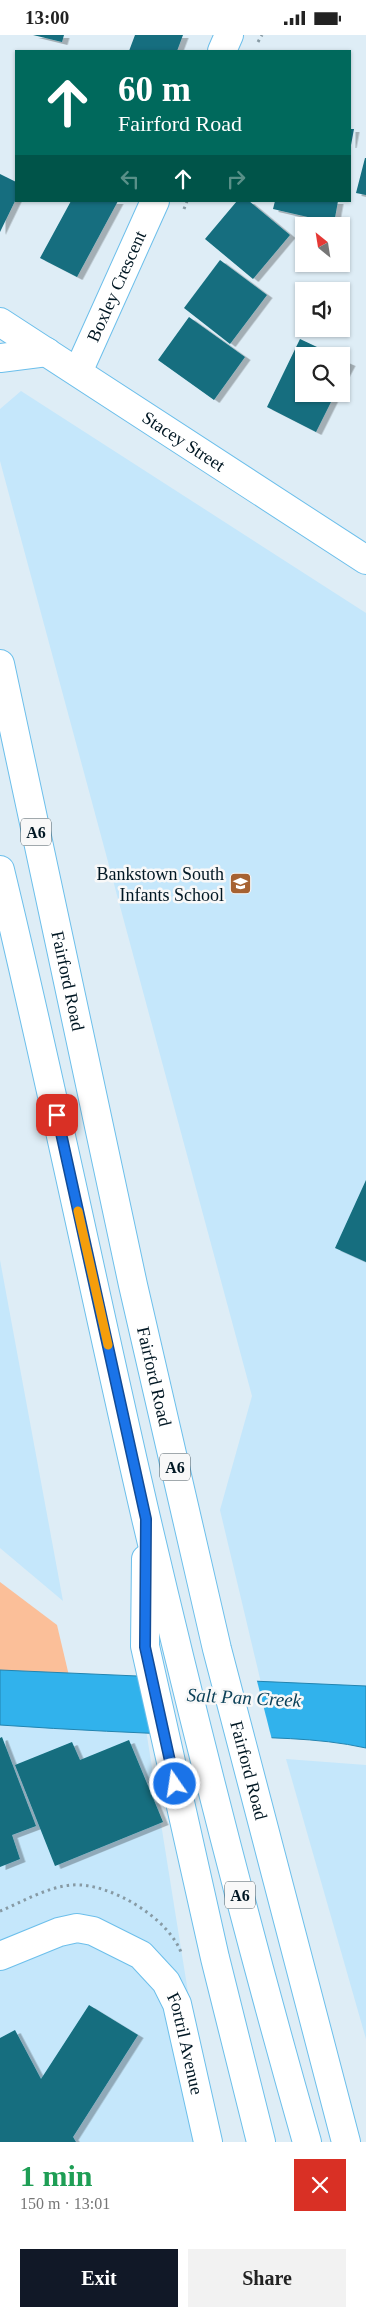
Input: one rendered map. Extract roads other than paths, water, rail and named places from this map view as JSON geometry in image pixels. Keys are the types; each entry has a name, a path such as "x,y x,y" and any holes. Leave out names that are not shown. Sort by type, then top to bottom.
{"main road":[{"path":"222,50 229,35"},
{"name":"Boxley Crescent","path":"78,372 155,202"},
{"name":"Stacey Street","path":"0,322 366,560"},
{"path":"0,358 47,352"},
{"name":"Fairford Road","path":"0,664 133,1285 217,1649 346,2142"},
{"name":"A6","path":"0,870 27,980 146,1519 254,1946 307,2142"},
{"path":"146,1519 145,1647 215,1958 261,2142"},
{"name":"Fortril Avenue","path":"0,1956 59,1932 77,1928 93,1931 141,1955 166,1982 177,2004 208,2142"}],"water":[{"name":"Salt Pan Creek","path":"0,1670 366,1686 366,1748 347,1744 290,1739 133,1733 0,1725"}],"place":[{"name":"Bankstown South Infants School","path":"240,884"}]}
